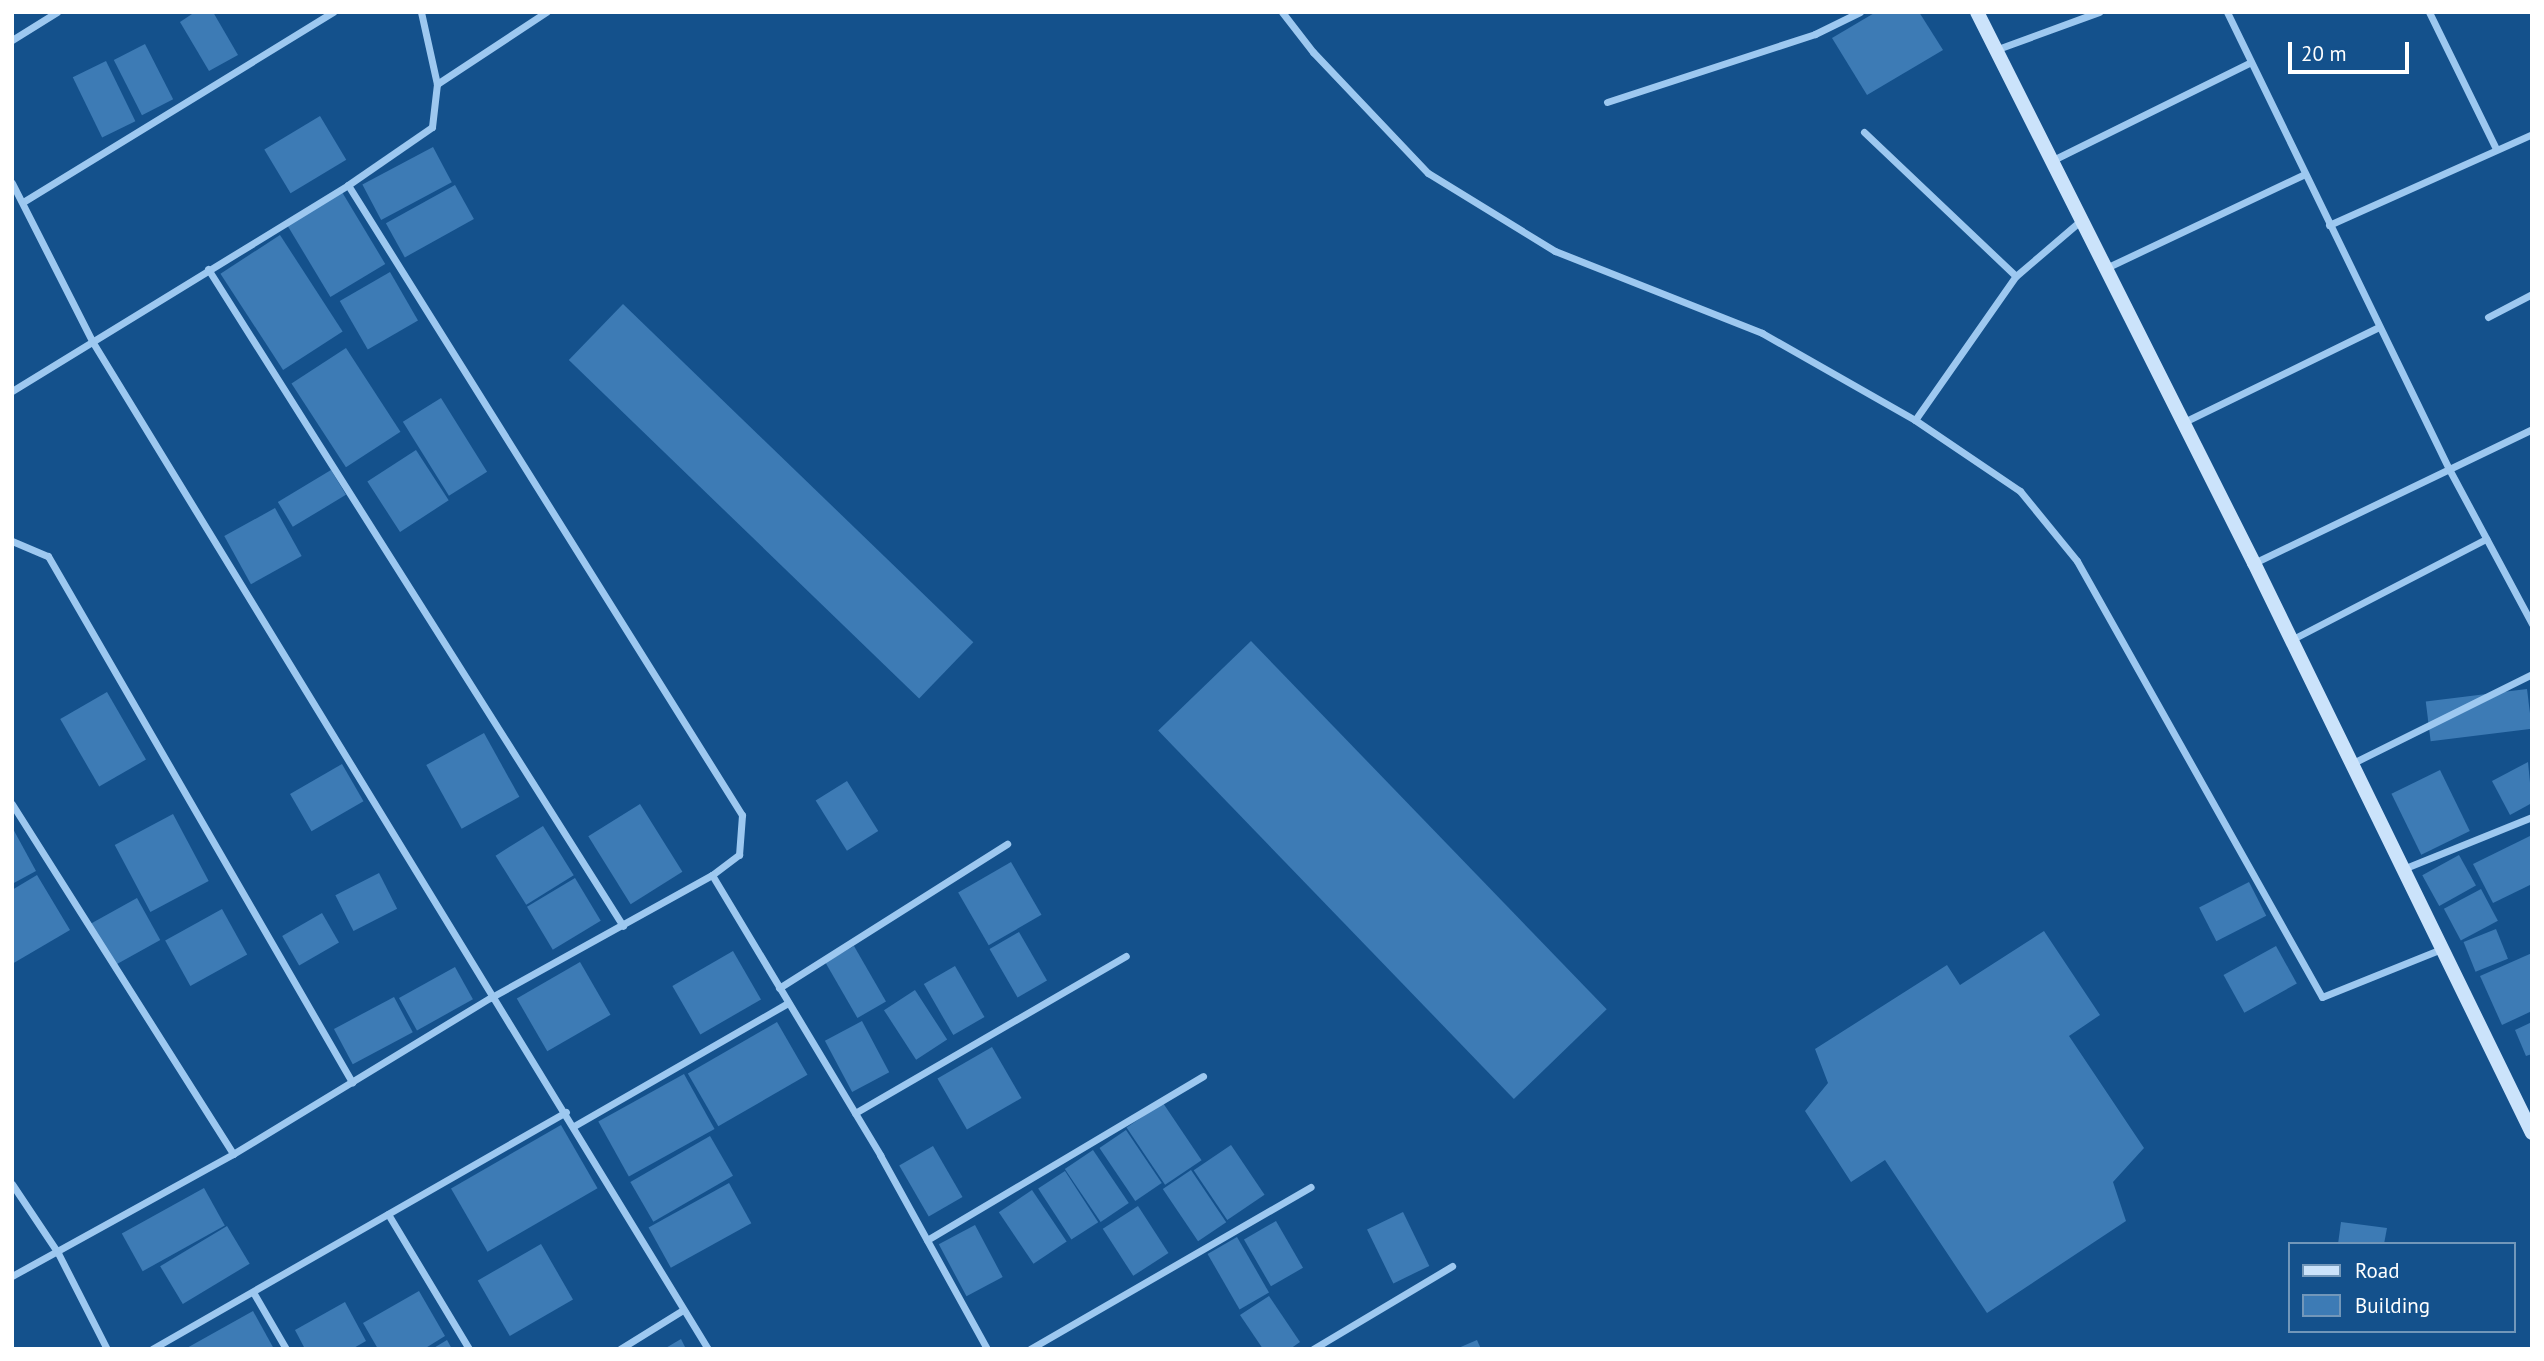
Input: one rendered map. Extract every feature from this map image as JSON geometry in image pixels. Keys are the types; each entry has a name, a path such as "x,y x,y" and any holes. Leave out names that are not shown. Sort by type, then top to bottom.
{"street":[{"path":"12,40 57,12"},
{"path":"23,202 333,12"},
{"path":"12,391 348,185 432,127 437,84 421,12"},
{"path":"437,84 546,12"},
{"path":"1282,12 1313,52 1428,173 1555,251 1762,333 1915,420 2020,491 2077,561 2322,997 2439,950"},
{"path":"1607,102 1815,34 1860,12"},
{"path":"1977,12 2079,222 2254,563 2439,950 2532,1133"},
{"path":"1995,50 2099,12"},
{"path":"2227,12 2449,469 2532,624"},
{"path":"2429,12 2496,149"},
{"path":"2050,162 2251,62"},
{"path":"1864,131 2016,276"},
{"path":"2329,225 2532,134"},
{"path":"2103,269 2305,174"},
{"path":"12,183 92,341 490,999 566,1112 708,1349"},
{"path":"12,1276 233,1154 490,999 712,875 739,855 742,815 348,185"},
{"path":"1915,420 2016,276 2079,222"},
{"path":"208,269 623,926"},
{"path":"2488,317 2532,294"},
{"path":"2182,422 2379,327"},
{"path":"2254,563 2532,429"},
{"path":"2291,640 2486,539"},
{"path":"12,541 48,556 352,1082"},
{"path":"2351,764 2532,674"},
{"path":"12,804 233,1154"},
{"path":"2401,870 2532,817"},
{"path":"779,988 1007,844"},
{"path":"712,875 855,1113 987,1349"},
{"path":"855,1113 1126,956"},
{"path":"574,1126 788,1003"},
{"path":"927,1240 1203,1076"},
{"path":"152,1349 566,1112"},
{"path":"12,1184 58,1253 107,1349"},
{"path":"1030,1349 1311,1187"},
{"path":"388,1214 469,1349"},
{"path":"1313,1349 1452,1266"},
{"path":"253,1292 286,1349"},
{"path":"620,1349 683,1310"}],"building":[{"path":"195,12 213,12 238,55 209,71 180,22"},
{"path":"1876,12 1919,12 1943,50 1867,95 1832,38"},
{"path":"145,44 173,99 142,115 114,60"},
{"path":"106,61 135,121 102,137 73,77"},
{"path":"320,116 346,160 291,193 264,149"},
{"path":"433,147 452,182 381,220 362,185"},
{"path":"455,185 474,219 405,257 386,223"},
{"path":"342,192 385,264 330,297 287,225"},
{"path":"280,235 343,331 283,370 220,274"},
{"path":"390,272 418,320 368,349 340,301"},
{"path":"623,304 973,642 919,698 569,360"},
{"path":"346,348 400,432 346,467 291,383"},
{"path":"441,398 487,472 449,496 403,422"},
{"path":"416,450 449,500 400,532 367,482"},
{"path":"331,470 346,495 293,527 278,502"},
{"path":"275,508 302,556 251,584 224,536"},
{"path":"1251,641 1607,1009 1514,1099 1158,731"},
{"path":"2527,689 2532,729 2431,741 2426,701"},
{"path":"107,692 146,760 99,787 60,719"},
{"path":"484,733 519,797 462,829 426,765"},
{"path":"2528,762 2532,803 2510,815 2492,781"},
{"path":"342,764 364,801 312,831 290,794"},
{"path":"2440,770 2470,831 2421,855 2391,794"},
{"path":"847,781 878,831 847,851 816,801"},
{"path":"640,804 682,872 631,904 588,836"},
{"path":"173,814 209,881 150,912 115,845"},
{"path":"543,826 574,875 526,905 496,856"},
{"path":"12,827 36,871 12,884"},
{"path":"2532,835 2532,884 2493,903 2473,864"},
{"path":"2459,855 2476,886 2439,906 2422,875"},
{"path":"1011,862 1042,915 989,945 958,892"},
{"path":"379,873 397,909 354,931 335,895"},
{"path":"37,875 70,930 12,964 12,890"},
{"path":"575,878 601,921 553,950 527,907"},
{"path":"2249,882 2266,916 2216,941 2199,907"},
{"path":"2481,889 2498,921 2461,941 2444,909"},
{"path":"137,898 160,940 114,966 91,924"},
{"path":"222,909 247,954 190,986 165,941"},
{"path":"322,913 339,942 299,965 282,936"},
{"path":"2496,929 2508,959 2476,972 2464,942"},
{"path":"2044,931 2100,1015 2069,1036 2144,1148 2113,1182 2126,1221 1987,1313 1885,1160 1851,1182 1805,1111 1828,1083 1815,1049 1947,965 1960,985"},
{"path":"1019,932 1047,980 1018,997 990,949"},
{"path":"854,946 886,1001 857,1018 825,962"},
{"path":"2276,946 2297,984 2244,1013 2224,975"},
{"path":"733,951 761,999 700,1034 672,986"},
{"path":"2532,953 2532,1011 2502,1025 2480,976"},
{"path":"580,962 610,1015 547,1051 517,998"},
{"path":"955,966 984,1017 953,1035 924,984"},
{"path":"455,967 473,999 417,1030 399,998"},
{"path":"915,990 947,1039 916,1060 884,1010"},
{"path":"394,997 413,1032 353,1064 334,1029"},
{"path":"862,1021 889,1072 852,1092 825,1041"},
{"path":"777,1022 808,1075 718,1126 688,1074"},
{"path":"2532,1022 2532,1054 2526,1056 2515,1030"},
{"path":"992,1047 1022,1098 967,1130 937,1078"},
{"path":"684,1074 715,1129 629,1177 598,1122"},
{"path":"1163,1103 1202,1160 1165,1185 1127,1128"},
{"path":"561,1125 598,1188 488,1252 451,1188"},
{"path":"1126,1130 1162,1183 1135,1201 1099,1148"},
{"path":"710,1136 733,1176 653,1222 630,1182"},
{"path":"1231,1145 1265,1195 1227,1220 1194,1170"},
{"path":"933,1146 963,1197 929,1217 899,1166"},
{"path":"1093,1150 1129,1203 1101,1222 1065,1169"},
{"path":"1191,1170 1226,1222 1198,1241 1163,1189"},
{"path":"1065,1171 1098,1222 1071,1240 1038,1188"},
{"path":"729,1183 751,1223 671,1268 649,1228"},
{"path":"204,1188 225,1226 143,1271 122,1234"},
{"path":"1032,1190 1067,1241 1034,1264 999,1212"},
{"path":"1138,1206 1168,1253 1133,1276 1103,1229"},
{"path":"1403,1212 1429,1266 1393,1283 1367,1230"},
{"path":"1276,1221 1303,1268 1271,1286 1244,1240"},
{"path":"2341,1222 2387,1228 2384,1242 2338,1242"},
{"path":"975,1225 1003,1277 966,1296 939,1244"},
{"path":"227,1226 250,1264 183,1304 160,1266"},
{"path":"1237,1237 1269,1292 1240,1309 1208,1254"},
{"path":"541,1244 573,1299 510,1336 478,1280"},
{"path":"419,1291 445,1336 424,1349 378,1349 363,1323"},
{"path":"1269,1296 1300,1342 1290,1349 1263,1349 1240,1315"},
{"path":"345,1302 366,1341 352,1349 305,1349 295,1330"},
{"path":"253,1311 274,1349 185,1349"},
{"path":"681,1339 686,1349 664,1349"},
{"path":"447,1340 452,1349 432,1349"},
{"path":"1477,1340 1481,1349 1456,1349"}]}
